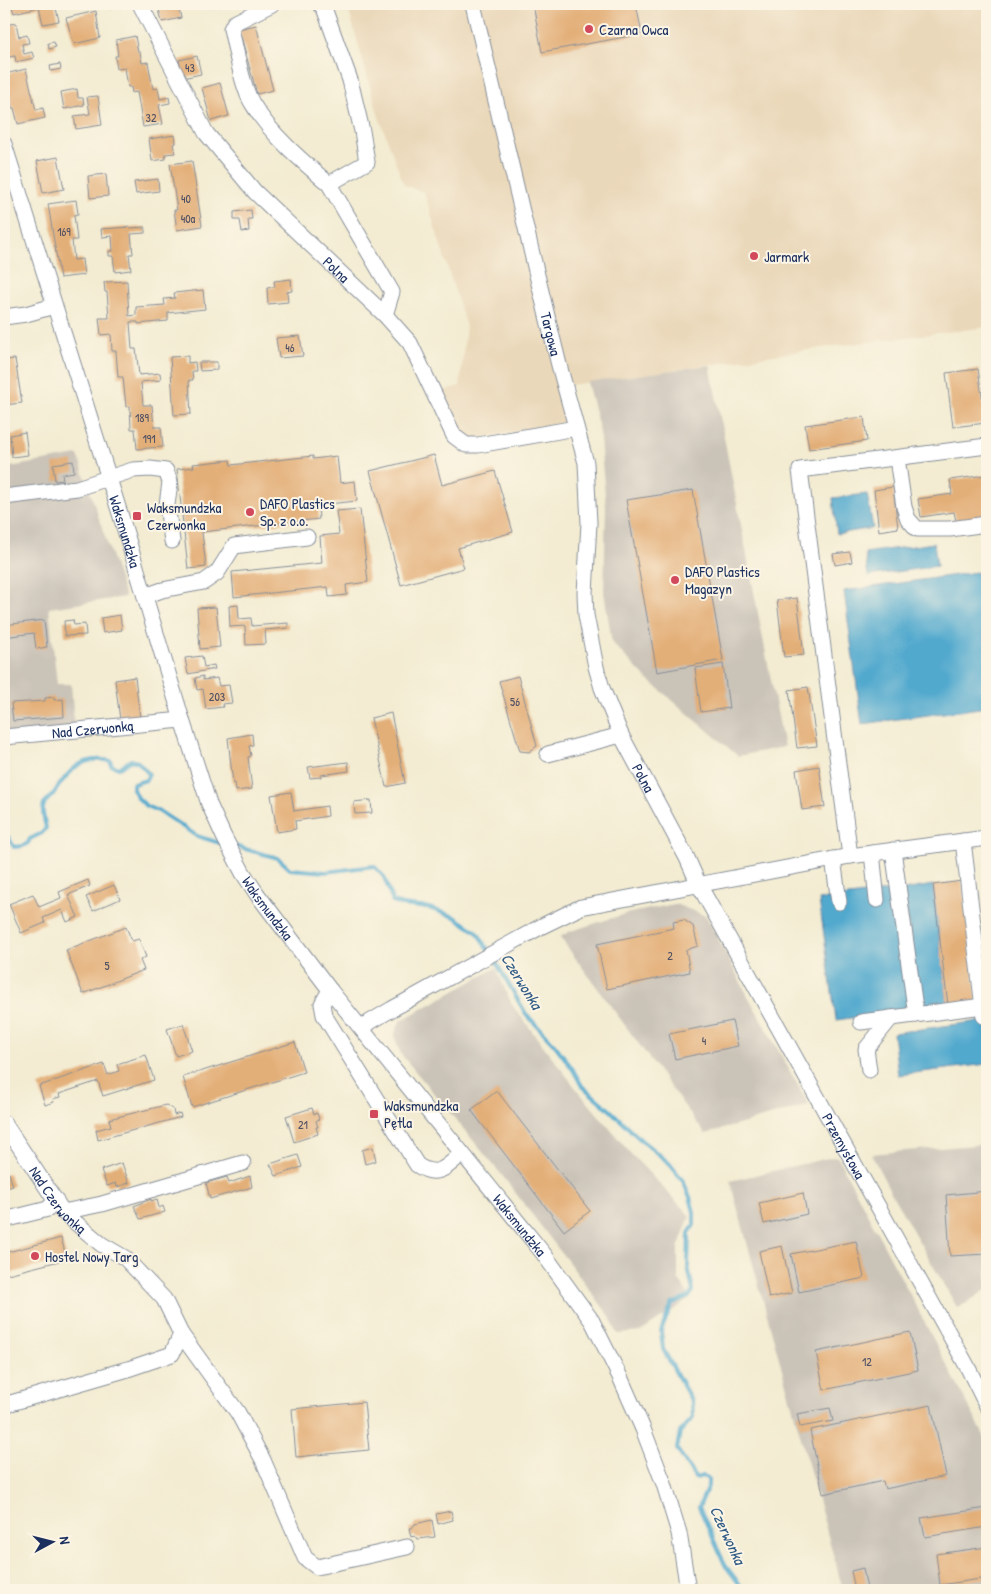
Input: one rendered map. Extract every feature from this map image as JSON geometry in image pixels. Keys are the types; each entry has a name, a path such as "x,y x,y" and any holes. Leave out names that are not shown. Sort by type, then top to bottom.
{"street":[{"name":"Polna","path":"140,4 206,133 255,192 385,315 410,343 454,436 466,445 478,445 576,428"},
{"path":"272,4 234,23 231,29 251,102 268,126 329,184 392,292 385,315"},
{"path":"320,4 324,8 350,80 367,162 329,184"},
{"name":"Targowa","path":"473,4 537,275 586,463 589,523 585,593 586,616 596,667"},
{"name":"Waksmundzka","path":"4,144 109,478 182,720 210,804 224,837 257,894 330,990 565,1282 592,1321 634,1408 664,1484 679,1533 688,1590"},
{"path":"4,316 26,314 54,306"},
{"path":"850,856 800,470 987,446"},
{"path":"897,458 904,507 908,518 917,529 950,529 987,524"},
{"path":"4,498 77,488 133,470 150,468 166,471 170,482 167,505 172,541"},
{"path":"145,596 162,590 204,582 217,573 234,546 308,537"},
{"name":"Polna","path":"596,667 602,688 621,735 687,858 699,885"},
{"name":"Nad Czerwonką","path":"4,737 182,720"},
{"path":"548,754 621,735"},
{"path":"363,1030 370,1022 392,1009 542,926 581,907 850,856 987,838"},
{"path":"861,1022 916,1015 985,1011 963,841"},
{"path":"893,850 916,1015"},
{"path":"872,853 877,900"},
{"path":"833,859 839,902"},
{"name":"Przemysłowa","path":"699,885 967,1366 987,1406"},
{"path":"330,990 322,1004 324,1015 417,1165 424,1170 439,1171 447,1167 462,1153"},
{"path":"869,1070 866,1049 891,1018"},
{"name":"Nad Czerwonką","path":"4,1123 60,1206 101,1244 125,1258 164,1298 181,1334 238,1413 263,1460 305,1558 317,1567 407,1547"},
{"path":"4,1220 60,1206 102,1204 244,1163"},
{"path":"4,1405 128,1369 172,1354 181,1334"}],"shaded area":[{"name":"Jarmark","path":"347,4 987,4 987,327 835,346 557,387 568,422 463,441 438,392 460,386 466,326 424,192 404,185 378,114"},
{"path":"710,365 784,747 738,756 646,678 612,643 604,592 606,507 599,428 587,382"},
{"path":"78,455 125,597 49,608 57,684 71,684 75,736 4,744 4,468"},
{"path":"675,904 706,916 809,1105 705,1134 560,937 571,931 625,914"},
{"path":"496,968 512,1005 575,1087 631,1154 690,1216 678,1248 678,1279 691,1298 641,1332 618,1334 609,1315 501,1174 401,1054 394,1036 400,1021"},
{"path":"987,1144 987,1289 965,1304 957,1307 894,1198 871,1154"},
{"path":"837,1156 987,1441 987,1590 843,1590 730,1181"}],"water":[{"path":"867,494 873,528 837,534 833,498"},
{"path":"934,543 937,566 868,576 865,553"},
{"path":"977,572 987,647 987,707 862,724 844,591"},
{"path":"933,885 948,1005 920,1008 904,890"},
{"path":"895,890 911,1010 836,1020 819,900"},
{"path":"987,1020 987,1064 898,1075 893,1033"}],"building":[{"path":"11,4 55,4 59,21 43,24 39,7 14,13"},
{"path":"108,4 126,4 110,9"},
{"path":"178,4 181,18 162,22 158,5"},
{"name":"Czarna Owca","path":"533,4 636,4 642,34 542,52"},
{"path":"96,11 100,38 74,44 66,18"},
{"path":"16,23 19,37 27,35 29,43 22,44 24,54 32,52 34,58 16,62 15,56 4,58 4,25"},
{"path":"256,25 273,90 257,94 239,29"},
{"path":"135,36 142,63 148,62 153,89 158,88 160,99 169,97 170,103 159,105 163,124 143,127 137,92 132,93 131,87 128,87 125,68 117,69 115,56 118,56 116,40"},
{"path":"54,42 56,47 49,49 48,43"},
{"path":"197,56 201,74 183,78 179,60"},
{"path":"60,64 61,69 51,71 50,66"},
{"path":"26,69 36,110 43,108 45,118 18,124 14,108 12,108 5,74"},
{"path":"220,83 229,116 211,121 202,88"},
{"path":"77,89 78,98 83,98 84,105 64,109 61,92"},
{"path":"98,96 102,125 76,129 74,116 90,114 87,97"},
{"path":"175,135 176,143 173,144 175,153 165,154 166,159 152,161 149,139"},
{"path":"58,157 64,189 43,193 37,161"},
{"path":"192,161 202,226 177,230 174,210 177,210 170,164"},
{"path":"106,174 108,196 90,198 88,176"},
{"path":"158,179 159,191 136,194 134,182"},
{"path":"76,200 78,214 74,215 77,240 72,240 74,260 82,259 84,275 60,278 48,204"},
{"path":"251,210 252,219 248,219 249,231 242,232 240,220 234,220 234,212"},
{"path":"145,227 145,233 131,234 133,254 129,254 131,270 115,272 113,256 109,256 109,251 113,251 112,236 102,237 101,229"},
{"path":"291,279 292,291 287,292 288,302 268,304 267,288 275,287 274,281"},
{"path":"127,281 129,316 136,315 136,307 165,305 164,299 175,298 174,293 203,290 205,309 168,313 168,321 138,324 138,322 130,322 132,349 136,349 139,375 160,373 161,380 141,382 143,405 152,405 154,427 161,427 163,447 137,449 135,429 131,429 130,406 126,407 123,377 118,377 116,351 112,351 111,334 101,335 99,318 109,318 107,292 105,292 104,282"},
{"path":"300,336 303,356 279,358 276,338"},
{"path":"188,356 188,363 195,362 196,371 192,371 193,380 189,380 191,414 174,415 170,357"},
{"path":"15,359 22,403 4,405 4,360"},
{"path":"199,362 217,362 217,370 200,371"},
{"path":"978,369 986,423 953,427 946,373"},
{"path":"864,417 867,441 809,449 805,425"},
{"path":"25,432 28,455 12,457 10,435"},
{"path":"434,455 442,485 495,471 513,532 458,548 464,568 401,585 370,471"},
{"name":"DAFO Plastics Sp. z o.o.","path":"313,456 313,459 337,456 340,483 355,481 357,501 318,505 319,519 202,532 206,567 188,569 177,469 194,467 193,464 230,460 231,465"},
{"path":"73,461 74,472 62,474 63,480 55,481 53,464"},
{"path":"985,475 987,517 956,521 954,512 921,517 918,499 952,494 950,480"},
{"path":"893,487 898,528 879,531 874,490"},
{"name":"DAFO Plastics Magazyn","path":"693,490 723,660 657,672 626,500"},
{"path":"360,509 368,582 346,585 347,595 329,597 328,587 234,597 232,572 322,563 320,536 339,534 336,511"},
{"path":"850,552 852,562 835,565 833,554"},
{"path":"4,587 9,611 4,611"},
{"path":"797,598 804,655 784,657 777,600"},
{"path":"238,605 239,619 251,618 252,626 288,623 288,628 265,630 266,644 246,645 245,626 230,627 229,606"},
{"path":"216,607 220,647 200,649 197,608"},
{"path":"120,615 122,630 103,633 101,618"},
{"path":"44,620 47,647 36,649 34,633 4,637 4,625"},
{"path":"73,620 74,625 85,624 86,635 65,636 64,621"},
{"path":"202,656 204,667 214,665 215,669 188,674 185,658"},
{"path":"723,664 729,708 701,712 695,668"},
{"path":"203,676 203,680 217,678 219,686 229,685 232,703 222,704 223,707 206,709 203,689 197,690 195,678"},
{"path":"518,676 537,746 529,752 520,751 499,681"},
{"path":"135,677 140,718 120,720 115,680"},
{"path":"808,687 817,746 797,748 789,690"},
{"path":"54,697 54,700 63,699 64,717 13,721 11,703 45,701 45,698"},
{"path":"391,713 405,783 386,787 371,718"},
{"path":"252,734 253,745 249,746 251,756 248,757 252,789 236,791 235,783 233,784 228,738"},
{"path":"348,762 349,771 310,778 308,767"},
{"path":"819,766 825,807 802,810 796,770"},
{"path":"291,792 294,811 327,806 328,816 295,821 296,829 277,832 271,795"},
{"path":"371,800 372,813 355,814 354,802"},
{"path":"88,880 90,886 68,895 78,917 67,922 62,910 43,918 45,923 21,933 9,904 33,894 39,907 61,898 59,892"},
{"path":"962,881 977,1001 948,1005 933,885"},
{"path":"114,885 120,899 93,911 86,897"},
{"path":"684,920 693,926 698,946 686,950 690,972 607,989 597,944 674,928 673,922"},
{"path":"126,927 132,941 139,939 146,957 140,960 144,970 83,994 66,950"},
{"path":"732,1021 738,1046 675,1059 669,1034"},
{"path":"183,1024 192,1051 176,1056 167,1029"},
{"path":"295,1042 304,1072 192,1107 183,1077"},
{"path":"146,1055 154,1080 103,1096 98,1081 59,1094 60,1097 53,1099 54,1102 45,1105 39,1086 104,1064 108,1075 119,1071 117,1064"},
{"path":"497,1091 590,1211 564,1231 471,1110"},
{"path":"166,1105 173,1109 174,1115 180,1113 181,1117 98,1140 96,1130 111,1126 109,1119"},
{"path":"312,1108 314,1114 317,1113 319,1119 316,1121 318,1134 294,1142 286,1116"},
{"path":"373,1147 376,1161 365,1164 362,1150"},
{"path":"298,1155 302,1167 276,1176 270,1164"},
{"path":"122,1163 129,1183 117,1187 116,1183 107,1186 101,1170"},
{"path":"9,1173 13,1186 4,1189 4,1174"},
{"path":"250,1176 252,1187 210,1199 206,1183 227,1177 229,1183"},
{"path":"987,1191 987,1254 950,1256 946,1195"},
{"path":"803,1193 807,1214 764,1224 759,1203"},
{"path":"151,1199 151,1201 157,1199 159,1208 163,1206 165,1212 140,1219 134,1206"},
{"name":"Hostel Nowy Targ","path":"61,1238 67,1259 4,1275 4,1253"},
{"path":"856,1241 864,1278 799,1292 791,1254"},
{"path":"782,1246 792,1293 769,1298 759,1251"},
{"path":"910,1332 918,1370 824,1390 816,1352"},
{"path":"364,1402 369,1450 296,1457 292,1409"},
{"path":"931,1405 946,1476 885,1489 883,1481 823,1494 810,1430"},
{"path":"830,1408 833,1421 800,1427 797,1414"},
{"path":"987,1508 987,1527 925,1537 921,1518"},
{"path":"451,1511 453,1520 438,1524 436,1514"},
{"path":"432,1520 435,1537 418,1539 414,1536 411,1537 409,1528 412,1528 415,1524"},
{"path":"987,1547 987,1578 940,1585 936,1554"},
{"path":"863,1568 867,1589 855,1590 851,1571"}],"waterway":[{"name":"Czerwonka","path":"4,835 7,835 14,847 23,846 30,839 42,833 46,828 43,813 45,803 65,777 77,766 84,762 101,760 111,761 111,765 119,768 131,760 138,762 149,774 146,780 133,784 133,789 138,798 146,806 160,812 197,836 223,844"},
{"name":"Czerwonka","path":"234,846 278,858 290,869 326,872 374,866 384,877 393,902 429,908 455,917 477,932 489,951"},
{"name":"Czerwonka","path":"493,957 526,1014 555,1045 572,1068 582,1086 669,1163 683,1181 690,1197 694,1212 694,1225 689,1233 688,1266 693,1291 689,1297 672,1304 661,1331 663,1349 692,1402 693,1418 680,1432 677,1449 695,1478 703,1476 708,1479 708,1486 699,1507 725,1565 744,1590"}],"place":[{"name":"Czarna Owca","path":"589,29"},
{"name":"Jarmark","path":"754,256"},
{"name":"DAFO Plastics Sp. z o.o.","path":"250,512"},
{"name":"Waksmundzka Czerwonka","path":"137,516"},
{"name":"DAFO Plastics Magazyn","path":"675,580"},
{"name":"Waksmundzka Pętla","path":"374,1114"},
{"name":"Hostel Nowy Targ","path":"35,1256"}]}
